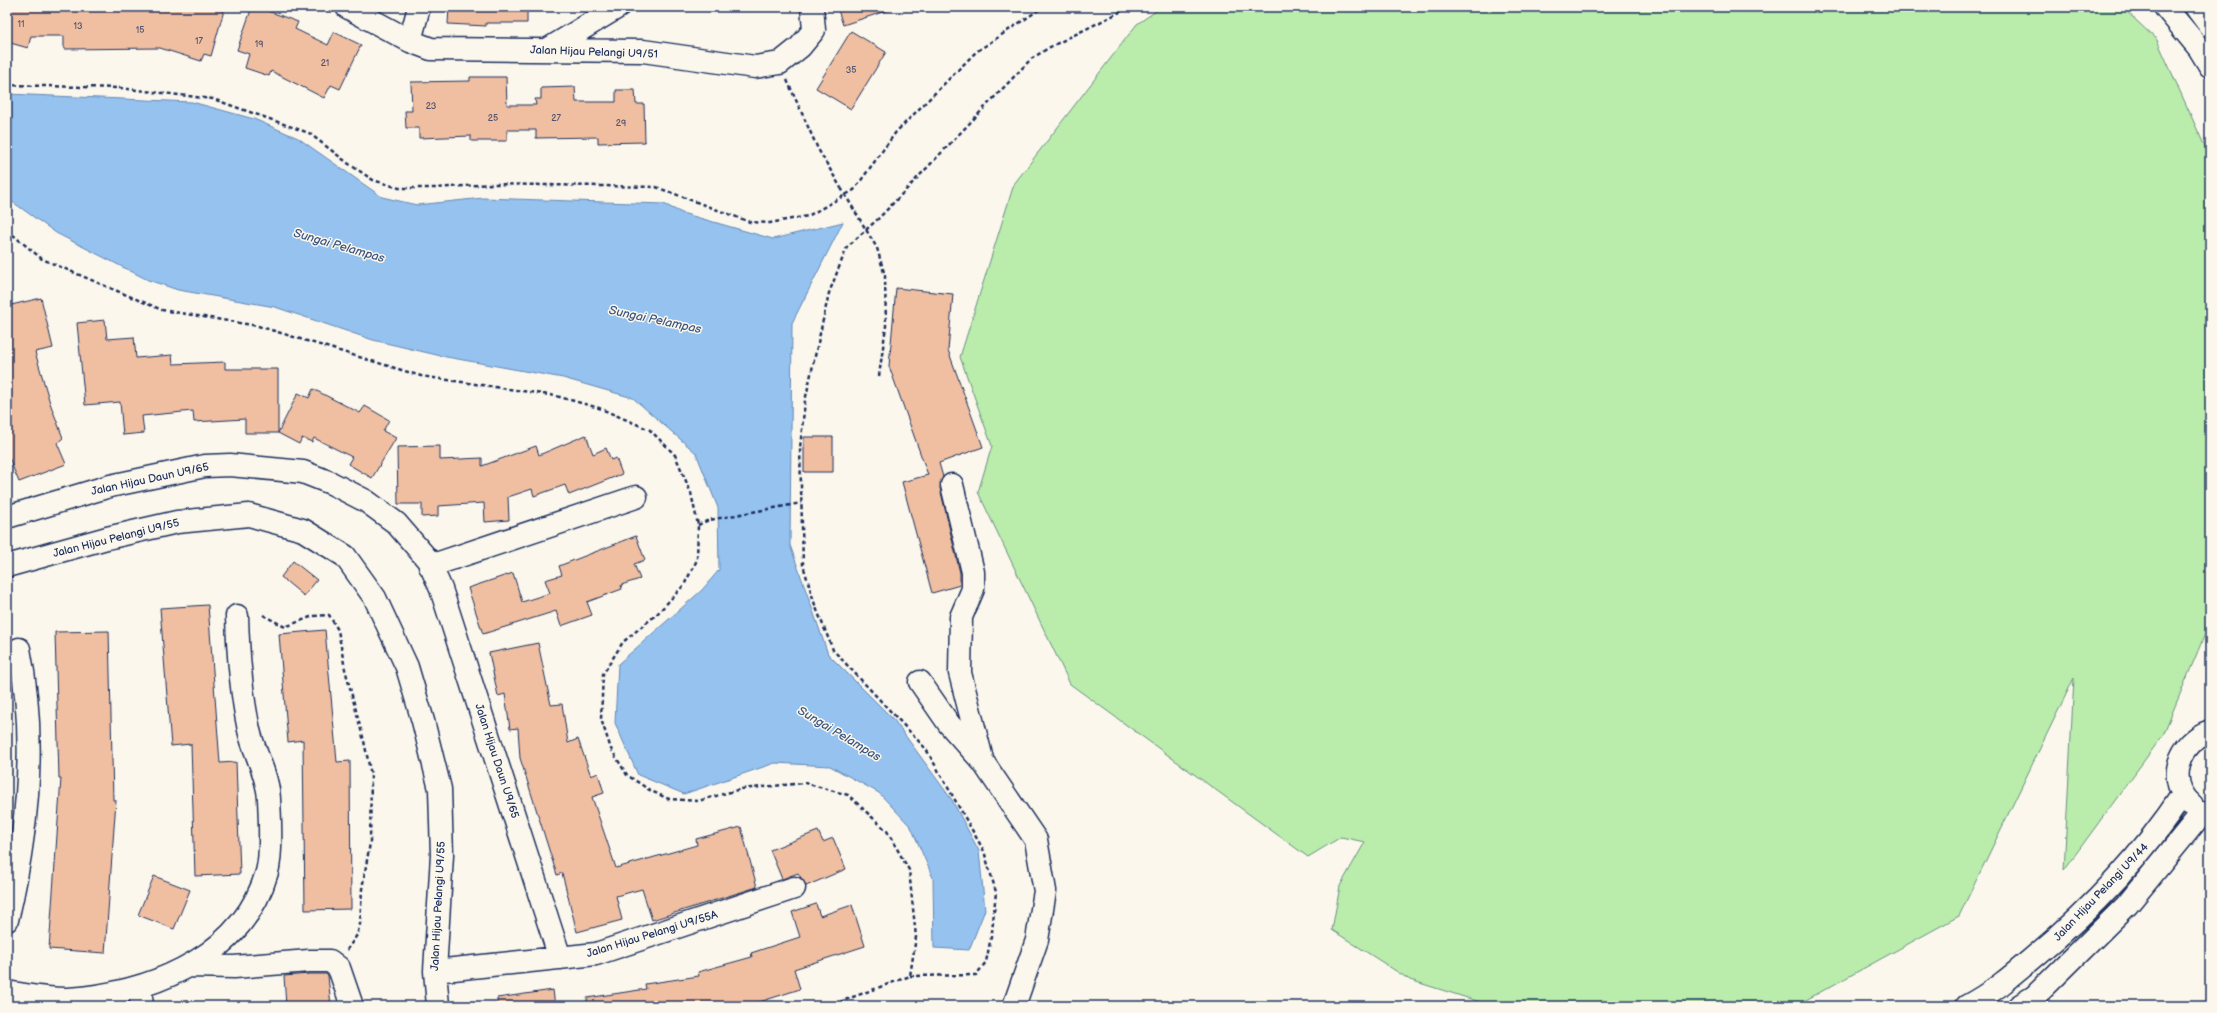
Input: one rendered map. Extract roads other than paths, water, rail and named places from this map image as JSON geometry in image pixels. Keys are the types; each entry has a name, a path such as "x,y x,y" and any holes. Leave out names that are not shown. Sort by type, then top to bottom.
{"street":[{"name":"Jalan Hijau Pelangi U9/51","path":"347,7 369,12 410,41 431,49 643,52 756,67 780,63 800,47 814,30 812,7"},
{"path":"410,41 419,7"},
{"path":"547,50 618,7"},
{"path":"2165,7 2199,48 2210,66"},
{"path":"2196,7 2210,26"},
{"name":"Jalan Hijau Daun U9/65","path":"7,517 110,486 205,466 230,465 303,472 331,483 366,501 396,523 428,560 441,589 560,958"},
{"path":"952,485 973,572 973,589 961,617 960,673 983,762"},
{"path":"430,566 636,497"},
{"name":"Jalan Hijau Pelangi U9/55","path":"7,566 107,538 177,522 248,515 303,530 345,556 375,598 407,667 423,721 440,789 442,862 435,971 438,1006"},
{"path":"7,992 53,998 141,996 190,966 216,946 244,920 253,907 268,870 269,797 263,769 249,732 244,704 239,666 237,616"},
{"path":"7,920 22,846 28,790 29,747 26,683 19,649"},
{"path":"920,682 949,724 983,762 1036,840 1045,891 1037,940 1014,1006"},
{"path":"2206,813 2192,805 2183,794 2177,773 2181,756 2190,742 2199,736 2210,732"},
{"name":"Jalan Hijau Pelangi U9/44","path":"1967,1006 1990,994 2067,930 2138,857 2183,794"},
{"name":"Jalan Hijau Pelangi U9/44","path":"2019,1006 2035,996 2127,904 2206,813"},
{"name":"Jalan Hijau Pelangi U9/55A","path":"435,971 596,954 794,888"},
{"path":"190,966 234,967 323,960 335,964 344,979 352,1006"}],"water":[{"name":"Sungai Pelampas","path":"7,94 192,102 254,119 298,138 382,197 417,205 483,198 664,204 682,213 773,239 843,222 792,323 790,545 828,654 894,720 952,800 979,851 985,910 969,950 934,948 933,878 911,827 879,793 830,766 775,763 684,794 638,775 615,723 618,664 702,590 719,570 718,508 696,453 633,398 563,378 441,356 373,340 275,307 178,290 148,280 56,233 7,198"}]}
